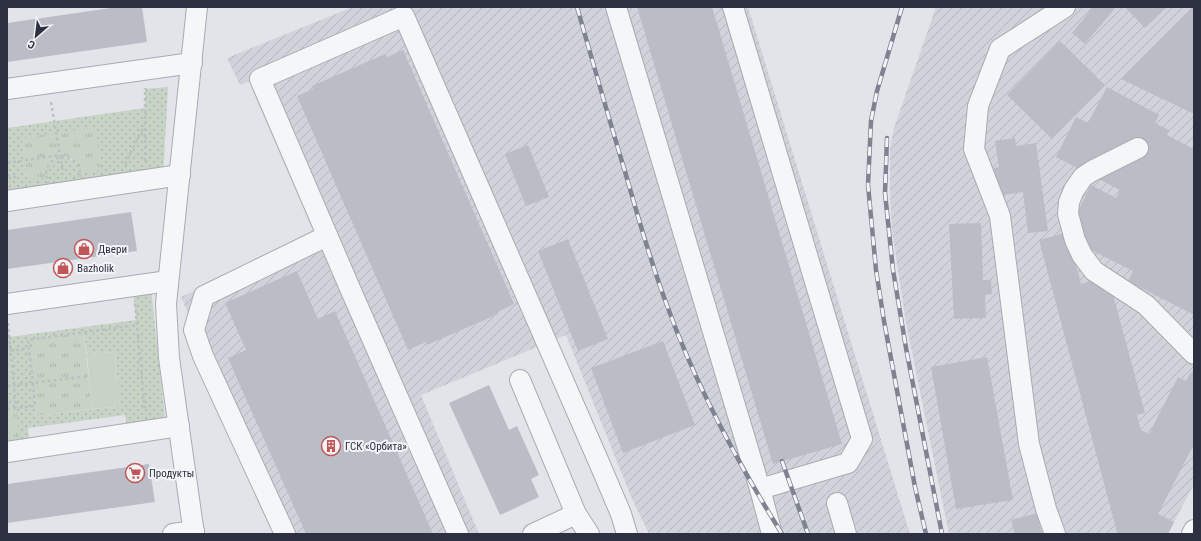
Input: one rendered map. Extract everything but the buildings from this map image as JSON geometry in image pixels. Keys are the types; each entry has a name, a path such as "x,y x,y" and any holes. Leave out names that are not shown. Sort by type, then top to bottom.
{"street":[{"path":"173,534 194,532 169,358 166,304 197,7"},
{"path":"616,7 760,489 772,534"},
{"path":"733,7 862,439 848,463 760,489"},
{"path":"1055,534 1046,509 1029,444 1000,216 974,149 978,106 1000,49 1065,7"},
{"path":"458,534 260,80 404,16 592,445 621,514 627,534"},
{"path":"7,89 192,63"},
{"path":"1138,148 1083,177 1074,190 1069,202 1068,214 1074,240 1082,255 1094,271 1146,305 1194,354"},
{"path":"7,201 65,186 144,180 180,175"},
{"path":"285,534 204,356 194,330 204,296 327,236"},
{"path":"7,313 168,281"},
{"path":"520,380 576,514 589,534"},
{"path":"7,452 179,426"},
{"path":"837,503 846,534"},
{"path":"533,534 576,514"},
{"path":"1192,534 1194,530"}],"path":[{"path":"144,180 145,70"},
{"path":"48,83 65,186"},
{"path":"123,167 145,126"},
{"path":"7,162 60,155"},
{"path":"7,313 16,408"},
{"path":"7,409 35,406 28,340 137,325 148,431"},
{"path":"10,351 29,348"},
{"path":"7,386 89,376"}],"shaded area":[{"path":"353,7 748,7 910,534 649,534 632,499 566,335 421,395 479,534 283,534 181,297 315,234 250,81 240,85 227,58"},
{"path":"936,7 1194,7 1194,484 1168,534 949,534 906,323 892,232 890,193 890,148 894,128"}],"green space":[{"path":"168,87 163,177 7,201 7,128 145,108 145,89","holes":["22,138 101,170 79,168 76,163 62,157 53,161 46,170 27,179"]},
{"path":"96,127 101,170 81,173 78,165 73,160 68,157 62,157 56,158 51,162 46,177 27,180 22,138"},
{"path":"151,288 166,428 128,434 125,415 28,428 30,449 7,452 16,408 7,409 7,386 14,385 11,358 7,358 7,315 9,337 136,320 133,291","holes":["84,332 87,354 115,352 120,406 36,416 28,340"]},
{"path":"84,332 92,409 36,416 28,340"},
{"path":"115,352 120,406 92,409 87,354"},
{"path":"7,358 11,358 14,386 7,386"},
{"path":"16,408 20,442 7,444 7,409"}],"railway":[{"path":"577,7 646,242 679,337 691,366 719,424 782,534"},
{"path":"902,7 877,91 871,121 868,185 876,270 884,321 915,487 926,534"},
{"path":"887,138 885,193 893,270 906,348 942,534"},
{"path":"782,461 808,534"}],"place":[{"name":"Двери","path":"84,249"},
{"name":"Bazholik","path":"63,268"},
{"name":"ГСК «Орбита»","path":"331,446"},
{"name":"Продукты","path":"135,473"}]}
